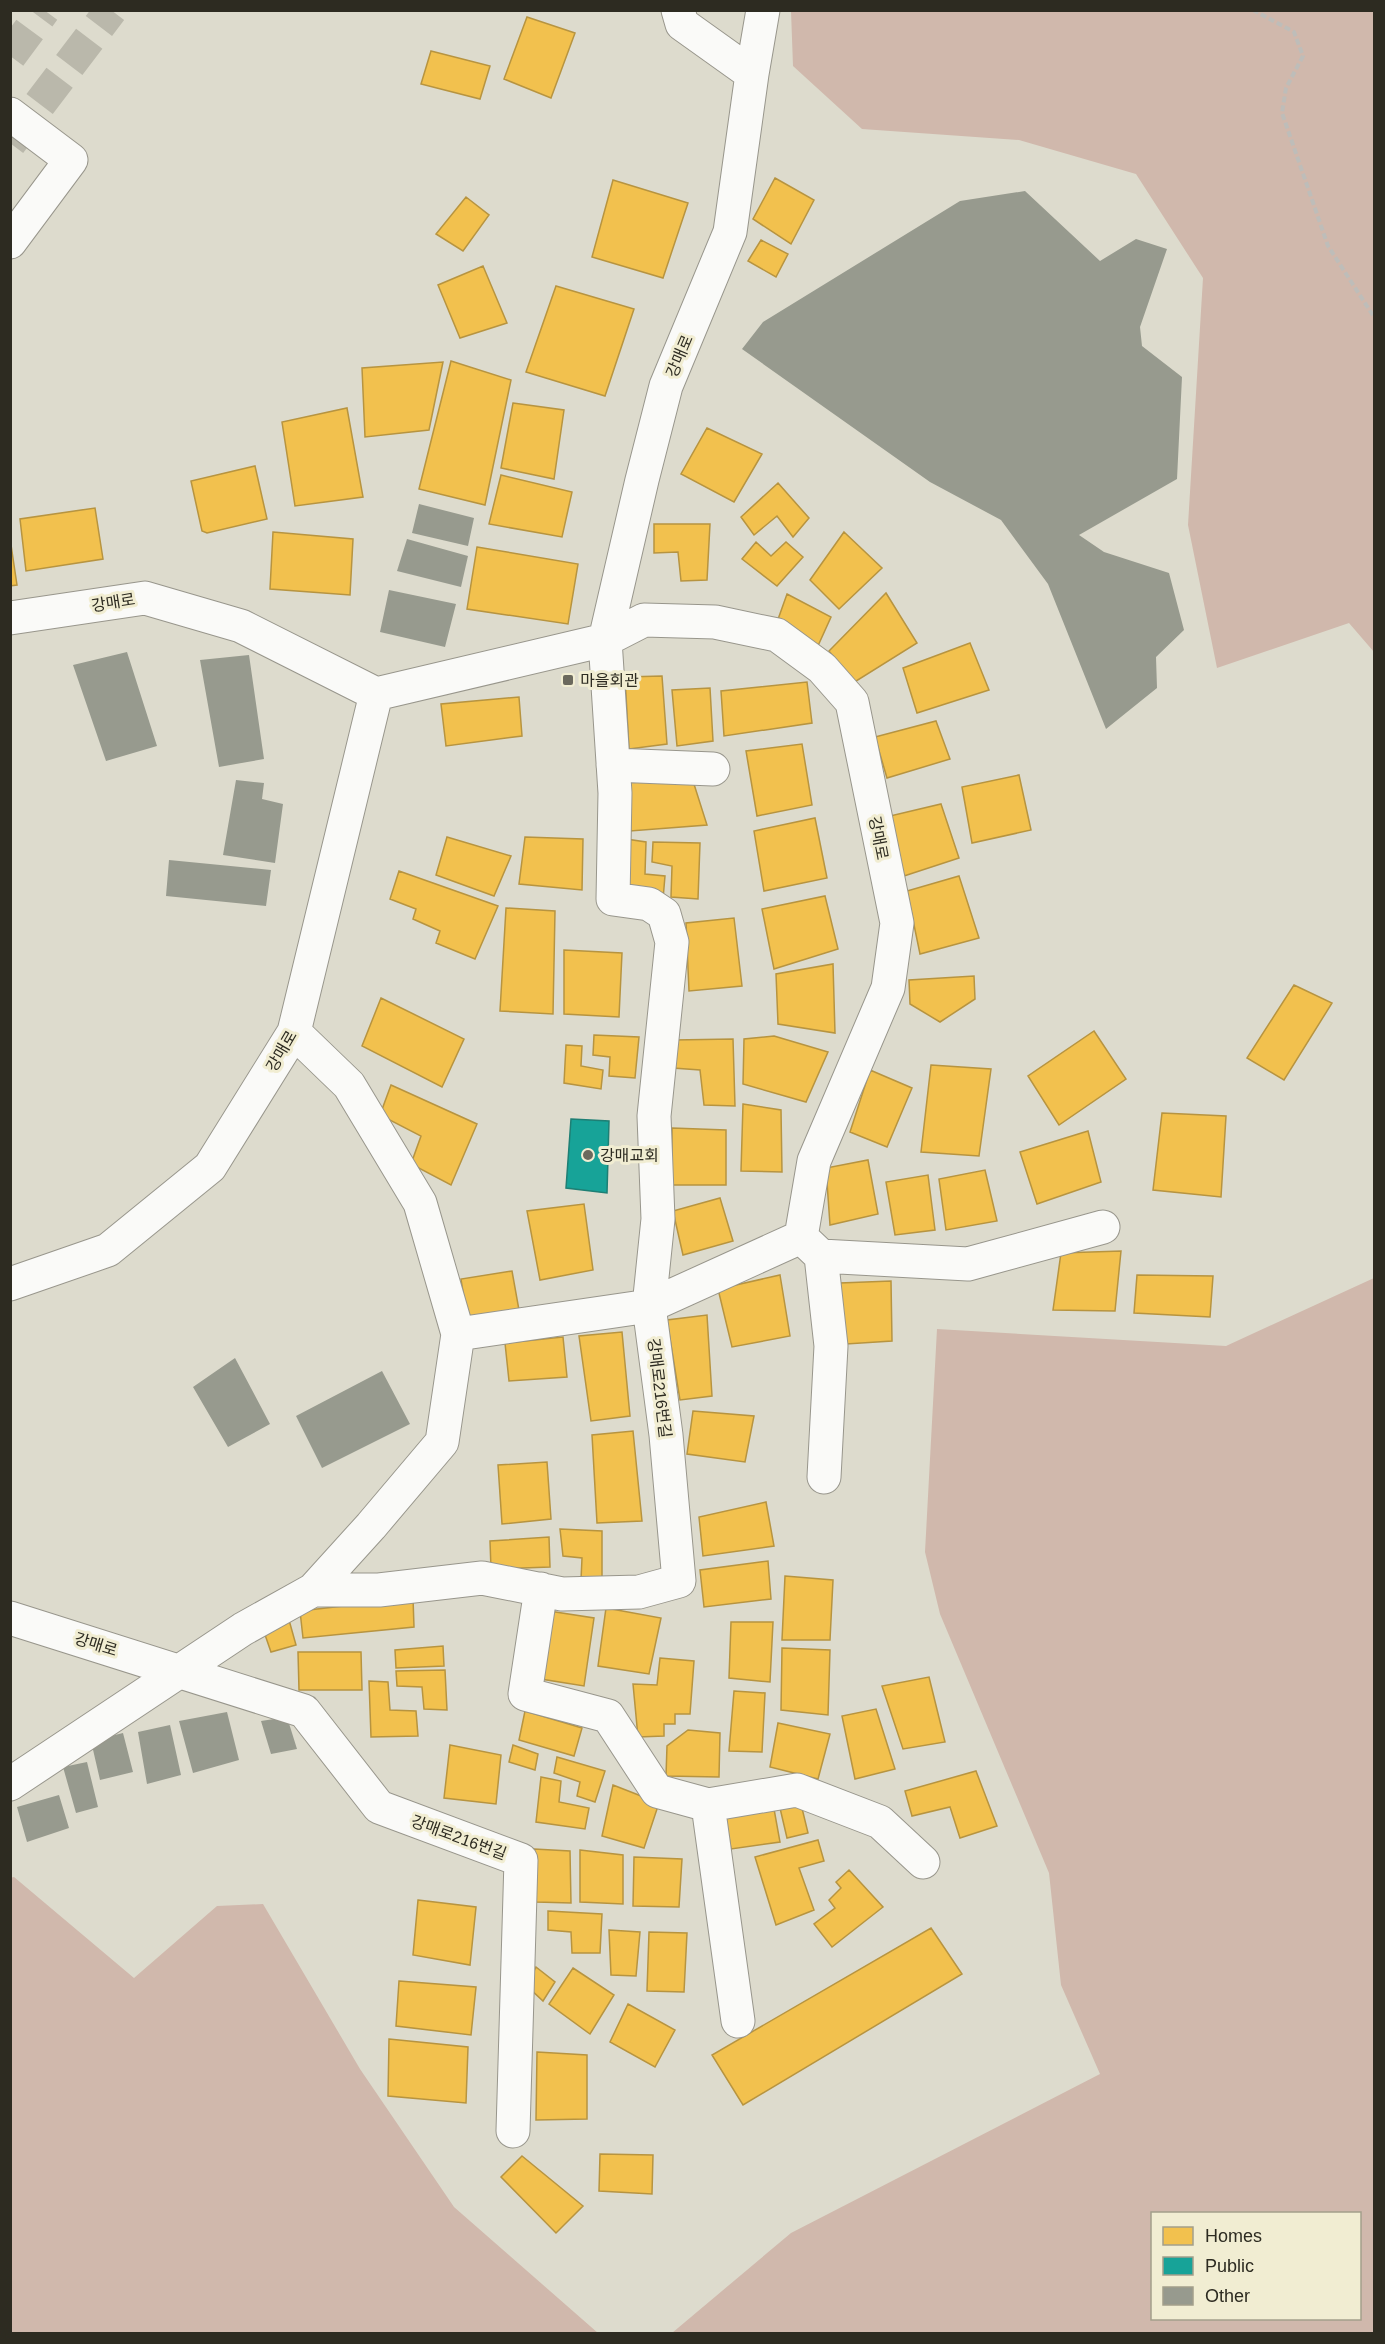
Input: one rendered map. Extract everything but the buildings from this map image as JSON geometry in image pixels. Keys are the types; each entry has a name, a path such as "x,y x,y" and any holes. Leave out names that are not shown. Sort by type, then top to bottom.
{"street":[{"path":"678,10 682,24 752,74"},
{"name":"강매로","path":"649,1306 658,1219 654,1116 672,942 664,914 649,904 613,899 615,793 605,640 666,386 730,232 763,10"},
{"path":"10,114 71,160 10,242"},
{"name":"강매로","path":"10,618 145,598 241,626 376,694 605,640 644,620 715,622 777,635 822,668 852,702 897,923 888,987 814,1161 811,1246"},
{"name":"강매로","path":"10,1284 108,1250 210,1167 294,1032 376,694"},
{"path":"613,765 714,770"},
{"name":"강매로216번길","path":"10,1784 243,1629 314,1590 442,1442 458,1335 420,1203 349,1085 294,1032"},
{"path":"458,1335 649,1306 811,1246 968,1264 1103,1227"},
{"path":"811,1246 831,1346 824,1477"},
{"name":"강매로216번길","path":"314,1590 379,1590 482,1578 562,1594 639,1592 679,1581 666,1436 649,1306"},
{"path":"541,1589 525,1694 608,1716 657,1791 708,1804 797,1790 880,1822 923,1862"},
{"name":"강매로","path":"10,1618 181,1670"},
{"name":"강매로216번길","path":"181,1670 304,1711 379,1807 521,1860 513,2131"},
{"path":"708,1804 738,2021"}],"path":[{"path":"1253,10 1294,32 1303,56 1286,88 1282,113 1328,246 1374,317"}],"shaded area":[{"path":"791,11 1374,11 1374,652 1349,623 1217,668 1188,525 1203,278 1136,174 1019,140 862,129 793,66"},
{"path":"1374,1278 1374,2333 672,2333 791,2233 1100,2074 1061,1985 1049,1873 940,1614 925,1552 937,1329 1226,1346"},
{"path":"14,1877 134,1978 217,1906 263,1904 360,2069 454,2207 598,2333 11,2333 10,1878"}],"tunnel":[{"path":"10,56 44,10"},
{"path":"10,143 111,10"}],"place":[{"name":"마을회관","path":"568,680"},
{"name":"강매교회","path":"588,1155"}]}
